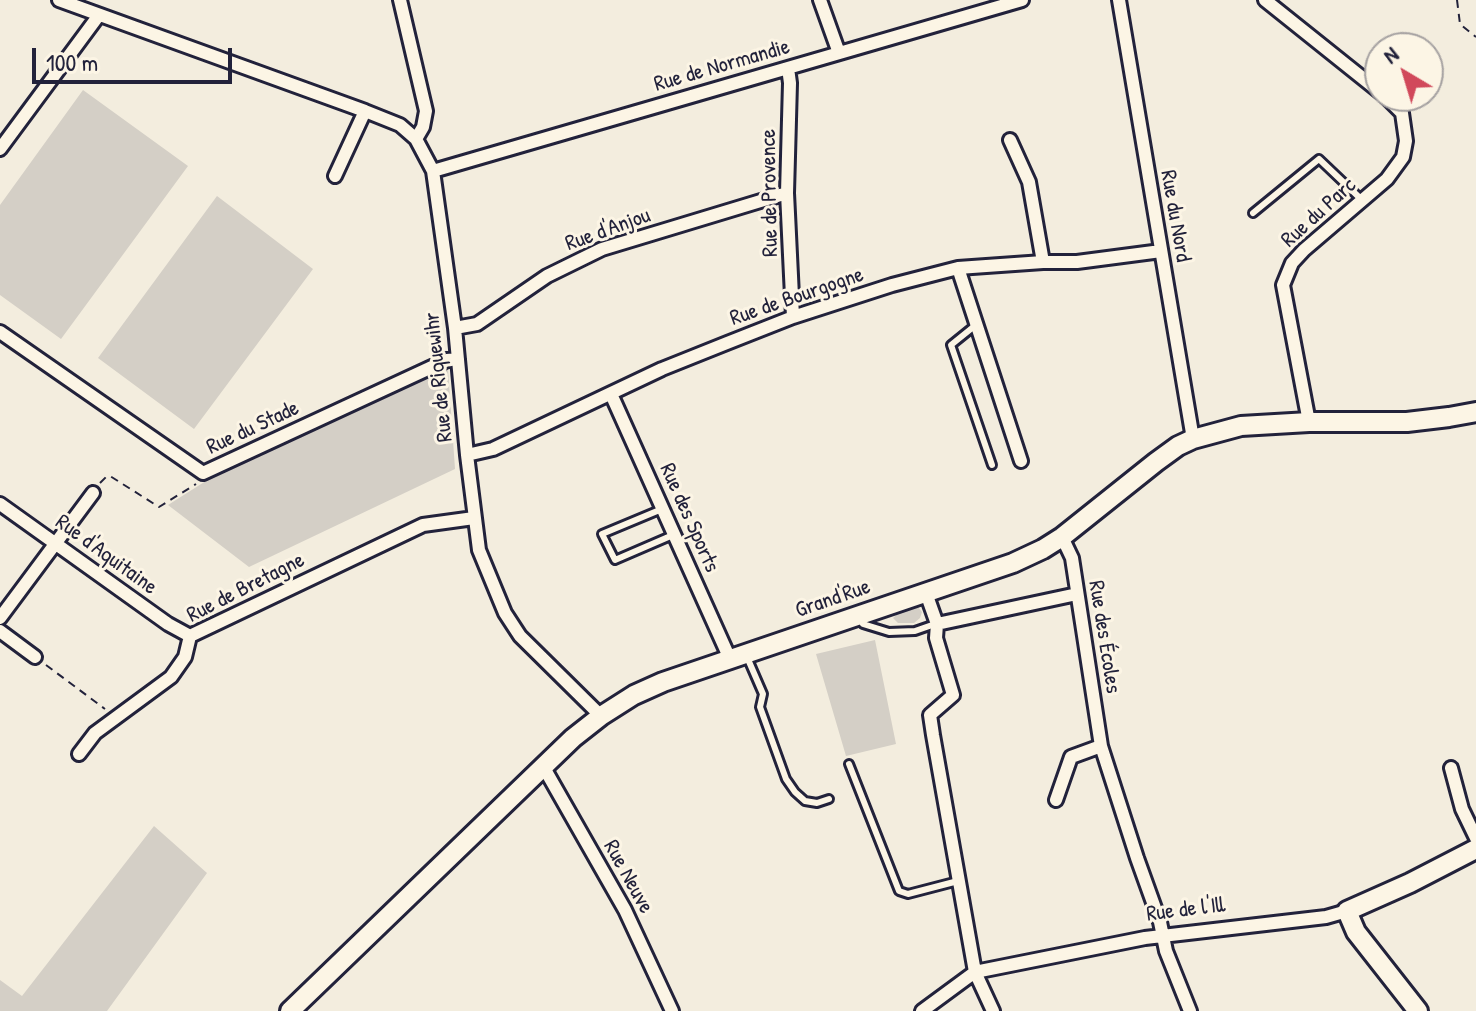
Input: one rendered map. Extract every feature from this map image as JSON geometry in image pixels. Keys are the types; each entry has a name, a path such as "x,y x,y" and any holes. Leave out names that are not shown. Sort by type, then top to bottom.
{"main road":[{"name":"Grand'Rue","path":"290,1011 573,738 634,695 663,682 1013,563 1062,537 1156,462 1193,439 1241,426 1407,422 1476,412"},
{"path":"1418,1011 1356,932 1347,911 1476,849"}],"street":[{"path":"59,0 365,111 400,125 416,139 423,127 426,111 400,0"},
{"path":"820,0 839,53"},
{"name":"Rue de Normandie","path":"433,171 1022,0"},
{"name":"Rue du Nord","path":"1119,0 1193,439"},
{"name":"Rue du Parc","path":"1265,0 1364,80"},
{"path":"0,149 99,15"},
{"name":"Rue de Provence","path":"788,68 787,193 793,317"},
{"path":"335,176 365,111"},
{"name":"Rue du Parc","path":"1309,422 1283,285 1292,263 1304,250 1387,179 1403,157 1406,141 1401,112"},
{"name":"Rue de Riquewihr","path":"416,139 433,171 455,328 479,550 505,613 520,636 601,716"},
{"path":"1010,140 1029,182 1043,262"},
{"name":"Rue d'Anjou","path":"455,328 477,324 547,276 602,249 787,193"},
{"name":"Rue de Bourgogne","path":"467,455 493,449 662,369 793,317 892,285 958,268 1077,262 1161,251"},
{"path":"958,268 1021,461"},
{"name":"Rue du Stade","path":"0,332 203,473 447,360 458,359"},
{"name":"Rue des Sports","path":"611,394 674,534 738,657"},
{"path":"0,618 93,493"},
{"name":"Rue d'Aquitaine","path":"0,504 168,624 190,636"},
{"name":"Rue de Bretagne","path":"79,754 95,733 171,677 185,657 190,636 423,525 474,518"},
{"name":"Rue des Écoles","path":"1062,537 1072,558 1101,746 1164,936 1166,951 1190,1011"},
{"path":"926,593 953,695 930,715 933,735 975,972 993,1011"},
{"path":"936,631 1077,594"},
{"path":"0,631 35,657"},
{"path":"1056,800 1071,757 1101,746"},
{"name":"Rue Neuve","path":"543,766 625,910 672,1011"},
{"path":"1451,768 1462,809 1476,838"},
{"name":"Rue de l'Ill","path":"922,1011 975,972 1145,938 1326,917 1347,911"}],"lane":[{"path":"1253,213 1319,159 1362,200"},
{"path":"977,324 951,345 992,465"},
{"path":"662,509 602,534 615,560 674,534"},
{"path":"859,615 863,624 889,632 936,631"},
{"path":"738,657 763,694 760,707 786,779 805,801 817,803 829,799"},
{"path":"849,764 899,891 908,894 958,881"}],"path":[{"path":"1457,0 1460,24 1476,37"},
{"path":"1472,34 1476,31"},
{"path":"93,493 110,476 159,507 196,483 203,473"},
{"path":"35,657 116,717"}],"shaded area":[{"path":"83,90 188,166 61,339 0,295 0,205"},
{"path":"217,196 313,269 194,429 98,358"},
{"path":"448,368 455,469 249,567 168,505 209,479"},
{"path":"918,607 922,612 914,623 898,623 893,618 898,613"},
{"path":"875,640 896,744 846,756 816,654"},
{"path":"154,826 207,873 107,1011 0,1011 0,980 22,996"}]}
